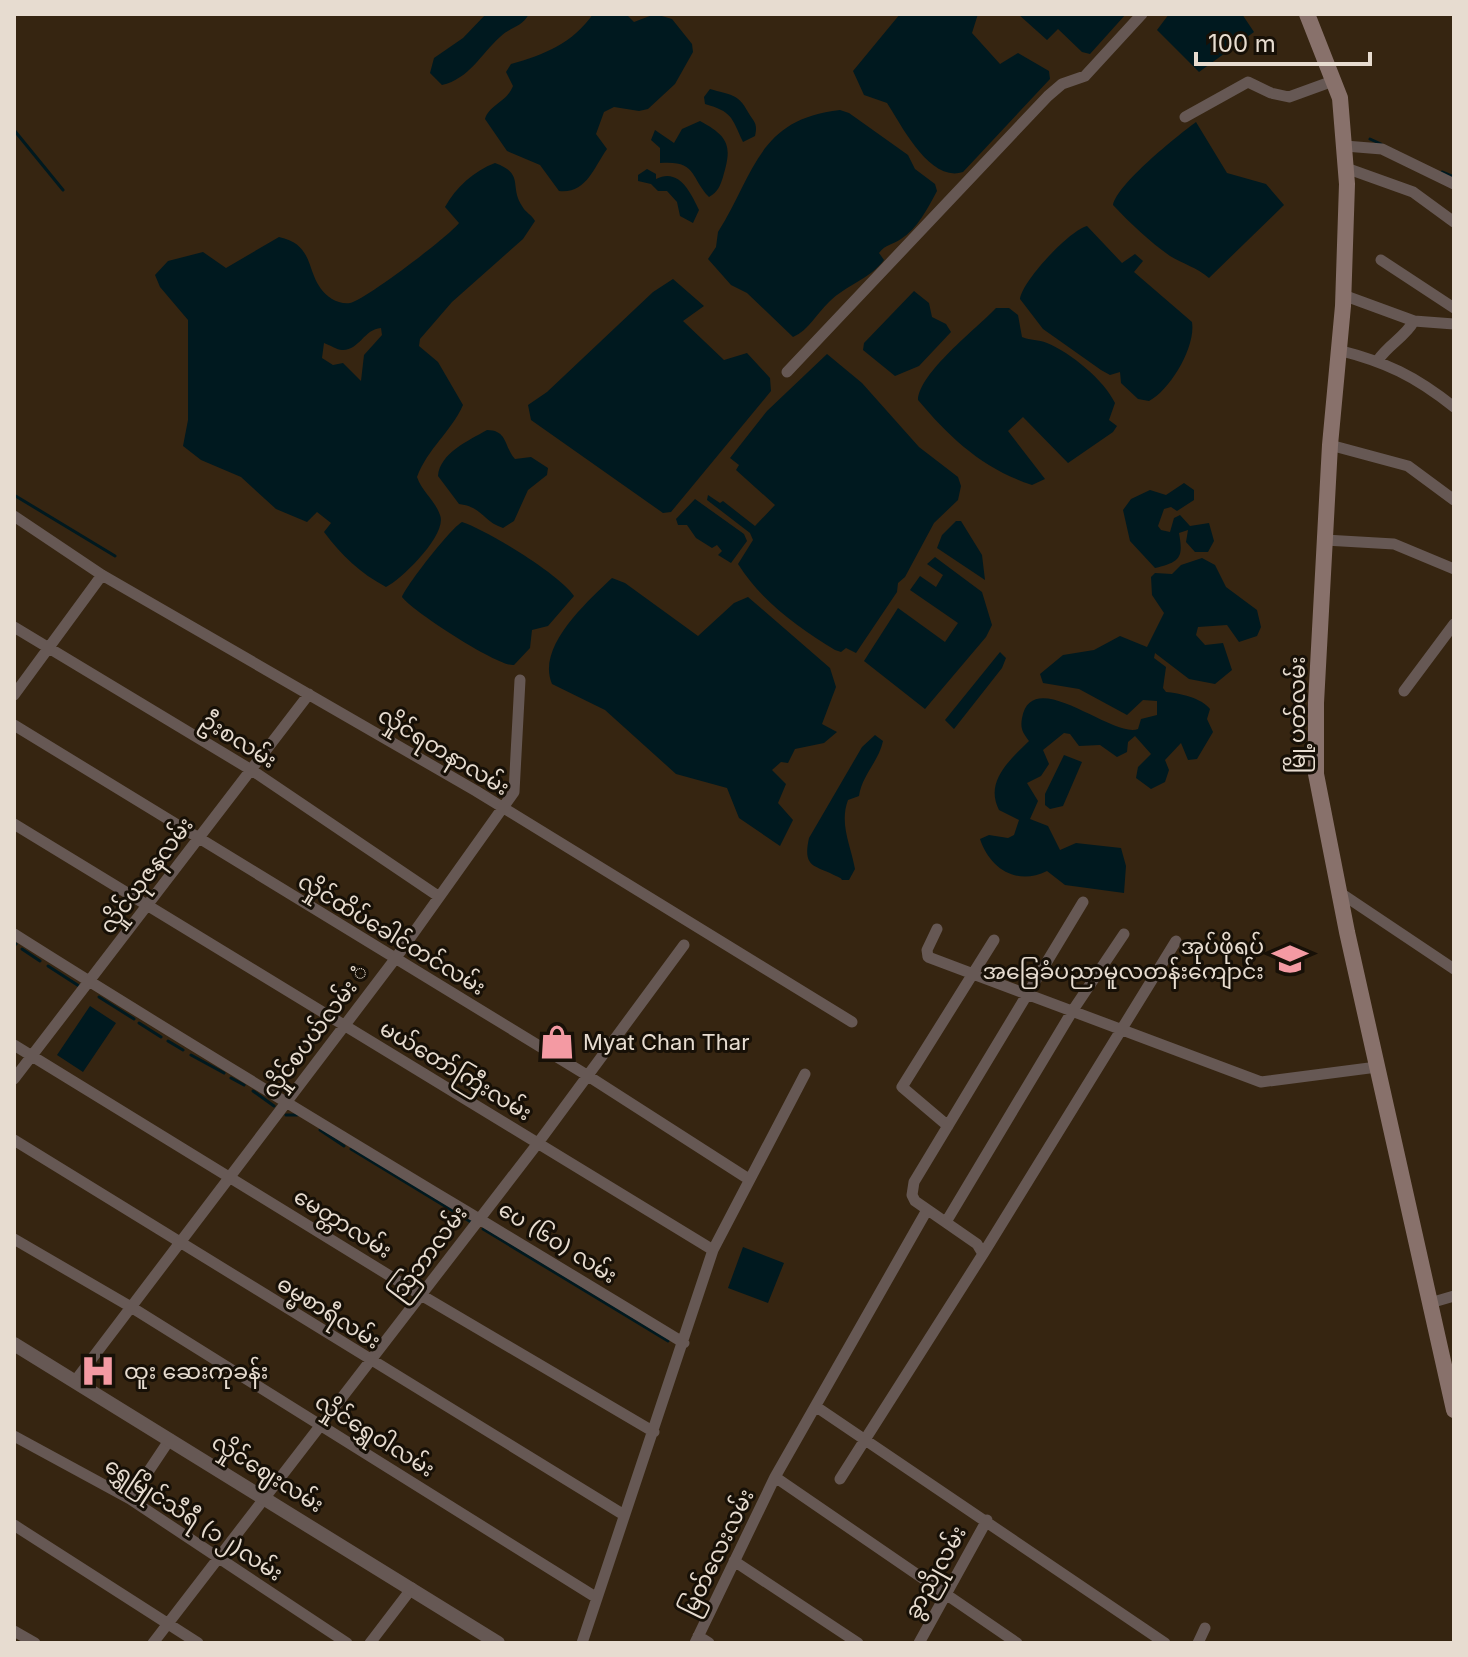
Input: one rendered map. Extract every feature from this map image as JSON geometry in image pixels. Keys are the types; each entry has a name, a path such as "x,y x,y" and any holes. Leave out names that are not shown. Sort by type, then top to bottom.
{"main road":[{"name":"မြို့ပတ်လမ်း","path":"1307,14 1340,98 1346,168 1343,295 1330,445 1316,774 1339,892 1454,1410"}],"street":[{"path":"787,372 1048,96 1062,84 1085,76 1142,14"},
{"path":"1185,117 1248,82 1271,93 1289,97 1333,81"},
{"path":"1345,146 1382,149 1454,184"},
{"path":"1346,168 1413,192 1454,222"},
{"path":"1381,260 1454,308"},
{"path":"1343,295 1414,321 1454,324"},
{"path":"1378,360 1390,342 1407,333 1414,321"},
{"path":"1338,350 1378,360 1427,385 1454,407"},
{"path":"1330,445 1408,466 1454,500"},
{"name":"လှိုင်ရတနာလမ်း","path":"14,516 102,575 503,809 852,1022"},
{"path":"1325,540 1394,544 1454,569"},
{"path":"14,695 102,575"},
{"path":"1404,691 1454,624"},
{"name":"ဦးစလမ်း","path":"14,627 253,771 438,896"},
{"name":"လှိုင်စပယ်လမ်း ံ","path":"75,1381 177,1242 395,959 514,792 520,680"},
{"name":"လှိုင်ယုဇနလမ်း","path":"14,1079 309,694"},
{"name":"လှိုင်ထိပ်ခေါင်တင်လမ်း","path":"14,725 585,1074 747,1178"},
{"name":"မယ်တော်ကြီးလမ်း","path":"14,824 713,1250"},
{"path":"1339,892 1454,969"},
{"path":"983,1254 977,1244 927,1210 912,1195 914,1182 1083,902"},
{"path":"937,929 927,950 928,957 1261,1082 1377,1067"},
{"path":"14,934 186,1043 288,1100"},
{"path":"946,1222 1073,1010 1124,934"},
{"path":"948,1126 902,1087 994,940"},
{"path":"840,1479 1176,941"},
{"name":"သြဘာလမ်း","path":"153,1643 217,1555 321,1426 538,1143 585,1074 684,945"},
{"name":"မေတ္တာလမ်း","path":"14,1045 421,1295 654,1432"},
{"path":"582,1643 713,1250 747,1178 805,1074"},
{"name":"ပေ (၆၀) လမ်း","path":"288,1100 684,1343"},
{"name":"ဓမ္မစာရီလမ်း","path":"14,1140 624,1515"},
{"name":"မြတ်လေးလမ်း","path":"696,1639 775,1477 818,1408 927,1210"},
{"name":"လှိုင်ရွှေဝါလမ်း","path":"14,1239 131,1307 597,1598"},
{"path":"1430,1303 1454,1296"},
{"name":"လှိုင်ဈေးလမ်း","path":"14,1344 498,1643"},
{"path":"818,1408 1165,1643"},
{"name":"ရွှေမြိုင်သီရီ (၁၂)လမ်း","path":"14,1436 130,1499 347,1643"},
{"path":"130,1499 170,1439"},
{"path":"775,1477 1017,1643"},
{"name":"ခွာညိုလမ်း","path":"919,1643 943,1594 987,1520"},
{"path":"14,1525 198,1643"},
{"path":"734,1561 858,1643"},
{"path":"370,1643 412,1588"},
{"path":"1198,1643 1205,1628"},
{"path":"14,1631 35,1643"},
{"path":"696,1639 709,1643"}],"water":[{"path":"486,14 529,14 500,37 467,72 442,85 430,73 434,58 463,38"},
{"path":"593,14 626,14 634,22 655,14 672,19 692,44 693,52 675,84 648,109 639,111 614,107 604,112 596,134 607,149 582,184 576,189 559,191 540,165 507,151 485,119 513,86 506,72 511,64 567,40"},
{"path":"900,14 978,14 972,33 1000,64 1018,53 1049,71 1050,79 963,172 951,173 928,161 887,103 864,95 853,71"},
{"path":"1018,14 1126,14 1090,54 1082,52 1058,29 1047,40"},
{"path":"1169,14 1242,14 1254,32 1199,72 1157,30"},
{"path":"710,89 741,101 755,123 755,136 743,142 730,116 705,104 704,97"},
{"path":"840,110 849,113 908,155 915,169 935,184 937,191 912,230 879,253 884,260 878,267 836,296 793,337 747,293 731,285 708,259 716,247 718,232 751,170 775,137 813,115"},
{"path":"700,121 718,132 728,150 721,183 709,197 687,167 660,163 660,148 651,140 655,130 674,143 682,129"},
{"path":"1196,122 1227,173 1266,184 1284,205 1209,278 1162,250 1113,205 1136,173"},
{"path":"495,163 513,176 518,199 535,221 523,239 452,302 420,339 419,346 438,362 463,405 417,477 440,515 437,533 412,566 386,587 360,570 338,549 324,532 331,523 317,512 307,522 276,509 241,477 201,460 183,446 188,420 188,320 160,287 155,275 168,261 203,252 226,268 279,237 292,241 306,255 323,291 336,301 350,303 388,280 452,230 459,223 445,207 466,180","holes":["381,328 382,335 364,355 361,381 343,363 333,365 322,358 324,343 340,350 348,349 375,329"]},
{"path":"647,169 656,174 656,179 671,176 683,184 699,210 693,223 680,216 677,202 667,191 658,191 651,184 638,181 638,175"},
{"path":"1087,226 1122,263 1135,254 1143,261 1134,272 1192,322 1190,343 1180,367 1165,388 1149,401 1138,399 1121,383 1120,372 1110,375 1101,370 1043,329 1020,299 1029,281 1048,257"},
{"path":"673,279 704,306 683,321 724,360 747,353 770,378 771,391 671,512 663,513 531,420 528,405 547,392 653,292"},
{"path":"914,291 929,303 932,317 946,324 951,332 919,366 895,376 863,350 864,343"},
{"path":"996,308 1009,308 1018,315 1022,337 1047,343 1076,360 1103,385 1115,403 1109,420 1117,426 1113,432 1068,463 1023,417 1008,431 1045,479 1032,485 998,470 969,451 918,400 921,389 938,365"},
{"path":"827,354 862,383 919,447 958,477 961,486 958,500 934,523 905,577 898,583 897,592 856,653 846,648 841,652 835,650 821,641 794,623 758,590 738,564 753,540 750,533 707,500 708,495 720,503 723,501 755,526 775,505 736,470 739,465 730,458 767,411"},
{"path":"487,430 502,436 515,459 531,457 548,468 547,475 528,490 514,521 503,528 473,508 459,504 438,476 449,454"},
{"path":"1184,483 1194,490 1194,500 1177,511 1171,507 1164,509 1158,526 1170,532 1174,518 1180,515 1190,526 1209,523 1214,541 1208,552 1195,552 1186,542 1188,530 1179,533 1179,557 1155,568 1130,541 1123,510 1131,499 1150,490 1166,495"},
{"path":"695,499 744,534 747,541 731,563 718,555 722,551 717,545 712,548 696,538 687,525 678,525 676,519"},
{"path":"956,521 961,521 982,555 985,580 937,548 942,535"},
{"path":"462,522 522,554 574,596 548,626 532,630 530,648 514,665 492,658 456,637 402,597 430,556"},
{"path":"935,557 982,592 992,625 986,637 925,709 864,661 898,608 945,642 958,623 910,590 920,576 936,587 943,575 927,564"},
{"path":"1202,558 1215,565 1226,587 1257,610 1261,627 1257,636 1239,642 1227,625 1198,627 1196,635 1205,645 1223,643 1232,670 1215,684 1189,679 1155,653 1154,658 1166,667 1163,688 1166,692 1196,699 1210,709 1207,719 1213,732 1197,759 1188,760 1181,743 1165,760 1169,770 1165,782 1151,789 1136,778 1138,767 1151,754 1135,736 1128,742 1127,752 1117,757 1100,745 1079,746 1070,734 1064,733 1043,750 1049,764 1041,776 1027,783 1038,801 1030,819 1048,826 1060,850 1076,843 1121,848 1126,866 1124,893 1065,885 1047,871 1025,877 1006,872 990,859 980,839 989,835 1008,838 1014,835 1019,820 999,810 995,790 1002,771 1029,741 1021,725 1029,703 1041,698 1057,700 1126,729 1138,729 1141,719 1157,715 1157,701 1143,700 1127,715 1079,689 1043,683 1040,674 1063,655 1094,650 1120,636 1147,647 1164,613 1152,595 1151,577 1155,573 1172,574 1181,565"},
{"path":"612,578 625,583 698,636 734,603 748,597 830,668 836,687 822,724 837,732 824,743 795,749 788,763 781,762 772,770 786,784 778,803 793,820 780,846 739,818 727,788 676,774 605,710 552,684 549,670 557,641 578,612"},
{"path":"1000,652 1006,658 1002,668 954,729 945,720"},
{"path":"875,735 883,741 881,748 863,781 859,796 848,800 845,826 855,869 849,880 842,880 809,861 809,838 862,747"},
{"path":"1064,755 1082,762 1063,806 1050,809 1045,805 1045,794"},
{"path":"90,1006 116,1023 83,1072 57,1055"},
{"path":"743,1247 784,1263 768,1303 728,1288"}],"waterway":[{"path":"14,130 63,190"},
{"path":"1370,139 1381,144"},
{"path":"1442,172 1454,177"},
{"path":"14,495 115,556"},
{"path":"22,949 40,961"},
{"path":"48,966 79,986"},
{"path":"99,997 134,1019"},
{"path":"139,1023 161,1037"},
{"path":"168,1041 183,1050"},
{"path":"191,1055 224,1073"},
{"path":"231,1078 244,1085"},
{"path":"253,1091 274,1106"},
{"path":"286,1115 297,1115"},
{"path":"320,1130 344,1146"},
{"path":"351,1149 471,1222"},
{"path":"483,1229 668,1341"}],"place":[{"name":"အုပ်ဖိုရပ် အခြေခံပညာမူလတန်းကျောင်း","path":"1290,959"},
{"name":"Myat Chan Thar","path":"557,1042"},
{"name":"ထူး ဆေးကုခန်း","path":"98,1371"}]}
